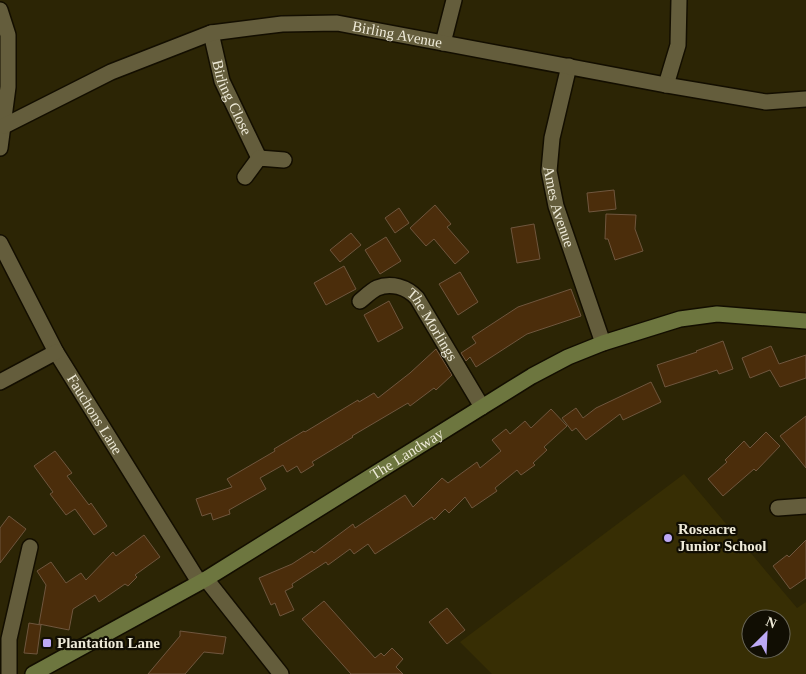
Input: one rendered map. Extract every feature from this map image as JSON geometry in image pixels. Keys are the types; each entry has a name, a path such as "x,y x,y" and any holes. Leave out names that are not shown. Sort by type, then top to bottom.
{"street":[{"path":"443,43 454,0"},
{"path":"666,85 678,45 679,0"},
{"path":"0,10 8,35 8,87 0,148"},
{"name":"Birling Avenue","path":"4,126 111,72 211,33 282,24 337,23 766,102 806,99"},
{"name":"Birling Close","path":"211,33 222,81 259,158"},
{"name":"Ames Avenue","path":"569,66 552,138 549,171 556,206 603,343"},
{"path":"245,177 259,158 284,160"},
{"name":"Fauchons Lane","path":"0,243 56,352 202,580"},
{"name":"The Morlings","path":"360,301 376,288 394,285 410,290 417,298 482,407"},
{"name":"The Landway","path":"33,674 202,580 482,407 568,358 603,343 680,319 716,314 806,321"},
{"path":"0,382 56,352"},
{"path":"778,508 806,506"},
{"path":"10,674 9,639 30,547"},
{"path":"202,580 281,674"}],"shaded area":[{"name":"Roseacre Junior School","path":"684,474 797,608 806,602 806,674 492,674 460,642"}],"building":[{"path":"614,190 616,209 589,212 587,193"},
{"path":"435,205 451,224 447,227 469,252 455,264 434,239 426,246 410,228"},
{"path":"399,208 409,223 395,233 385,218"},
{"path":"606,214 636,215 635,229 643,251 615,260 608,239 605,239"},
{"path":"534,224 540,259 517,263 511,228"},
{"path":"351,233 361,245 340,262 330,250"},
{"path":"386,237 401,261 380,274 365,250"},
{"path":"344,266 356,289 326,305 314,283"},
{"path":"460,272 478,302 458,315 439,284"},
{"path":"571,289 581,316 527,334 476,367 470,357 466,361 461,353 476,343 472,337 518,307"},
{"path":"389,301 403,328 378,342 364,315"},
{"path":"723,341 733,369 719,374 717,370 665,387 657,365"},
{"path":"771,346 779,364 806,355 806,378 780,387 770,370 750,378 742,358"},
{"path":"436,349 452,375 436,390 434,388 410,406 408,403 352,436 312,462 314,465 301,473 297,466 287,472 283,465 260,478 266,489 229,510 230,514 213,520 211,513 202,516 196,499 232,487 227,479 358,400 359,402 374,393 378,398 410,373"},
{"path":"651,382 661,402 623,420 620,414 586,440 576,428 572,431 562,418 576,408 583,418 596,408"},
{"path":"551,409 567,426 544,447 547,450 533,463 535,465 521,475 517,470 495,488 497,491 472,508 465,497 449,513 445,509 434,520 432,517 375,554 368,544 354,554 350,549 328,565 326,562 292,584 293,587 285,591 294,610 280,616 275,603 271,605 259,578 292,564 312,551 314,553 353,524 355,528 405,495 413,507 442,478 448,483 477,462 480,468 501,451 492,440 506,429 510,434 525,421 531,428"},
{"path":"806,416 806,468 780,436"},
{"path":"766,432 780,446 756,471 754,469 723,496 708,479 727,462 725,460 744,441 750,448"},
{"path":"55,451 72,473 67,476 89,505 91,503 107,526 94,535 75,509 66,515 50,494 53,492 34,466"},
{"path":"9,516 26,529 0,563 0,528"},
{"path":"144,535 160,557 135,575 137,577 128,586 125,584 99,602 95,595 73,609 69,630 39,624 46,585 37,571 51,562 66,583 81,573 86,580 113,552 116,556"},
{"path":"806,540 806,578 790,589 773,566 787,555 789,557"},
{"path":"324,601 375,658 381,653 384,656 392,648 403,659 396,667 403,674 351,674 302,619"},
{"path":"447,608 465,630 447,644 429,622"},
{"path":"29,623 41,625 37,654 24,653"},
{"path":"180,631 226,637 223,654 204,652 185,674 148,674 180,636"}],"place":[{"name":"Roseacre Junior School","path":"668,538"},
{"name":"Plantation Lane","path":"47,643"}]}
